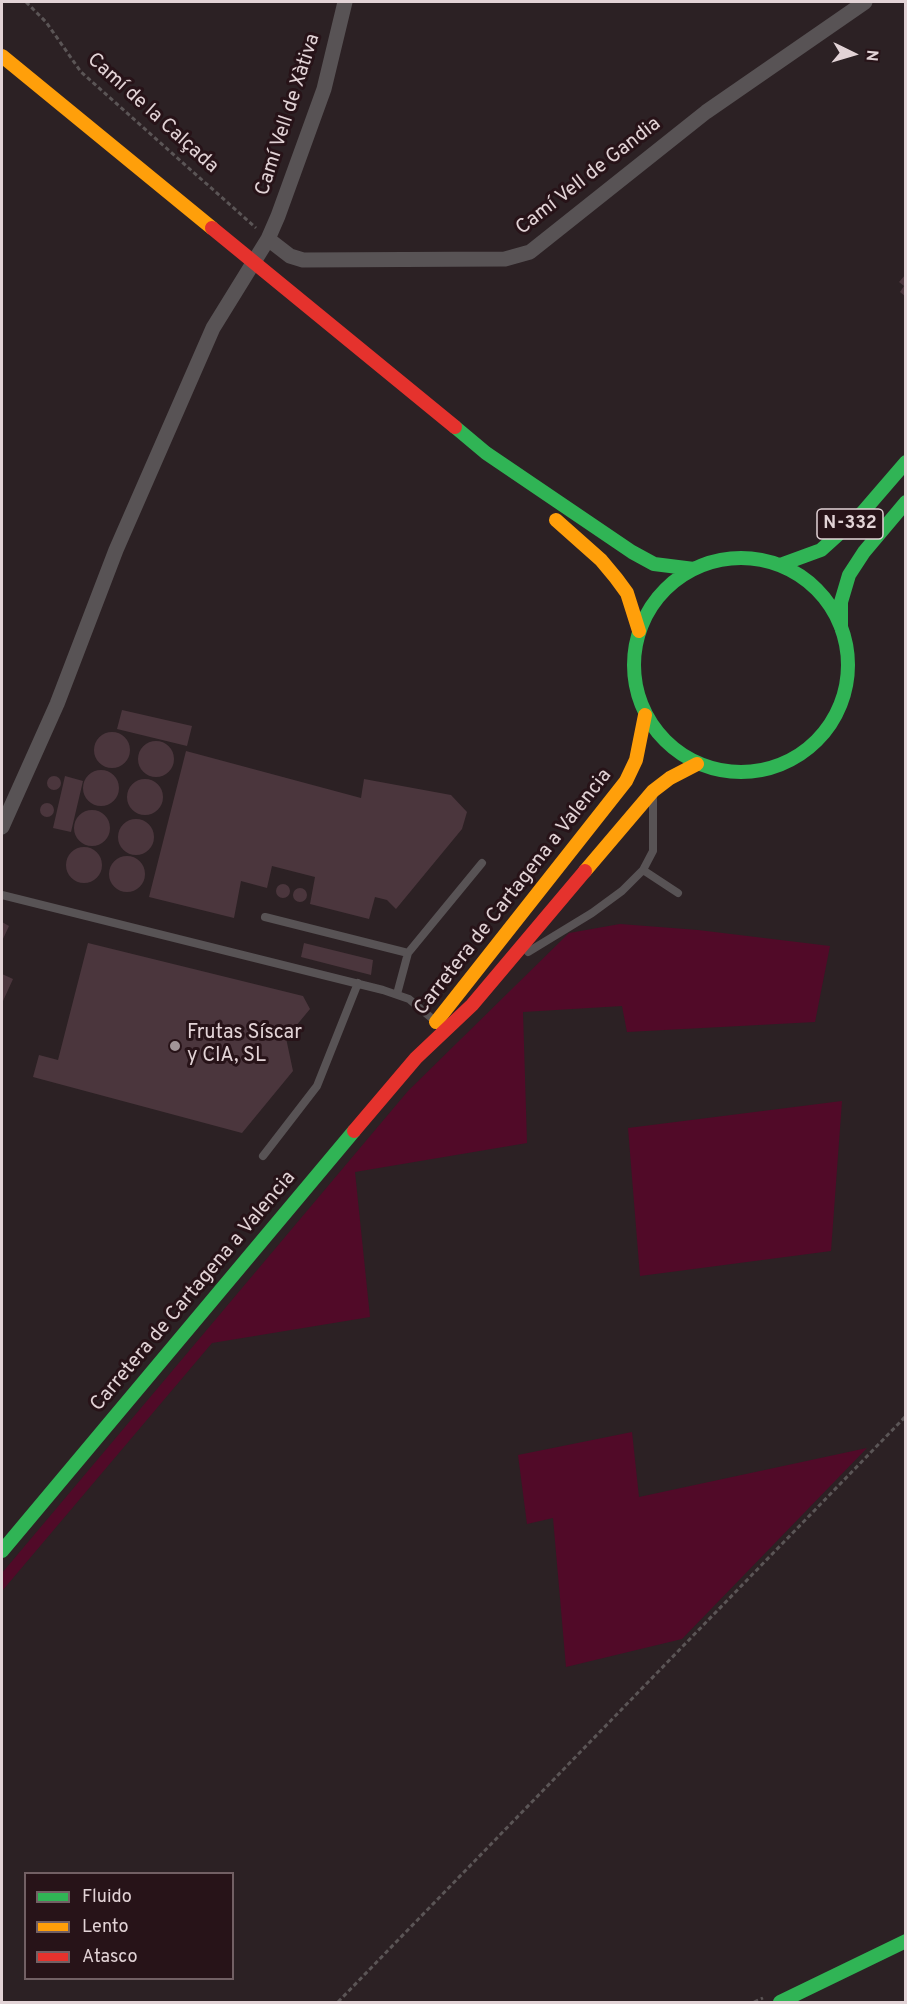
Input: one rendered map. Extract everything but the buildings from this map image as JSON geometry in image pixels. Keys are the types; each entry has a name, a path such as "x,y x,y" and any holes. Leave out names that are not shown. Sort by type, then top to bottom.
{"main road":[{"path":"2,56 486,453 601,560 627,593 639,631"},
{"path":"486,453 632,552 654,564 694,569"},
{"name":"N-332","path":"780,565 821,550 862,513 906,462"},
{"name":"N-332","path":"841,627 841,602 849,575 864,552 906,502"},
{"path":"746,558 780,565 811,584 833,611 841,627 846,646 846,685 841,704 821,737 791,761 773,768 735,773 697,764 667,744 645,715 637,695 634,674 634,652 639,631 660,594 675,580 694,569 710,562 746,558"},
{"name":"Carretera de Cartagena a Valencia","path":"416,1058 436,1022 626,781 636,760 645,715"},
{"name":"Carretera de Cartagena a Valencia","path":"2,1551 416,1058 465,1012 653,791 670,778 697,764"},
{"path":"780,2002 906,1941"}],"street":[{"name":"Camí Vell de Xàtiva","path":"2,827 57,704 116,550 213,328 268,239 314,118 345,2"},
{"name":"Camí Vell de Gandia","path":"268,239 290,256 303,260 505,259 530,252 706,112 865,2"}],"lane":[{"path":"501,969 592,913 622,891 643,870 649,861 653,845 653,791"},
{"path":"397,994 408,953 482,863"},
{"path":"643,870 678,893"},
{"path":"2,895 397,994 409,999 436,1022"},
{"path":"265,917 408,953"},
{"path":"263,1156 317,1086 358,983"}],"path":[{"name":"Camí de la Calçada","path":"26,2 46,22 81,72 268,239"},
{"path":"338,2002 906,1416"}],"shaded area":[{"path":"620,924 698,930 830,946 815,1022 627,1032 622,1006 523,1012 527,1143 355,1172 370,1317 212,1343 2,1591 2,1573 408,1091 569,933"},
{"path":"842,1101 831,1251 640,1276 628,1128"},
{"path":"632,1432 639,1497 867,1448 682,1639 566,1667 553,1518 527,1524 518,1455"}],"traffic: fast":[{"path":"455,427 486,453 632,552 654,564 694,569"},
{"path":"780,565 821,550 862,513 906,462"},
{"path":"841,627 841,602 849,575 864,552 906,502"},
{"path":"730,558 752,558 772,562 792,570 817,589 836,614 844,634 848,665 844,696 836,716 817,741 792,760 772,768 752,772 730,772 710,768 690,760 658,733 646,716 638,696 634,676 634,654 638,634 646,614 673,582 690,570 710,562 730,558"},
{"path":"2,1551 354,1131"},
{"path":"780,2002 906,1941"}],"traffic: slow":[{"path":"2,56 212,228"},
{"path":"556,520 601,560 616,578 627,593 639,631"},
{"path":"436,1022 626,781 636,760 645,715"},
{"path":"585,871 653,791 670,778 697,764"}],"traffic: jam":[{"path":"212,228 455,427"},
{"path":"354,1131 416,1058 472,1005 585,871"}],"place":[{"name":"Frutas Síscar y CIA, SL","path":"175,1046"}]}
